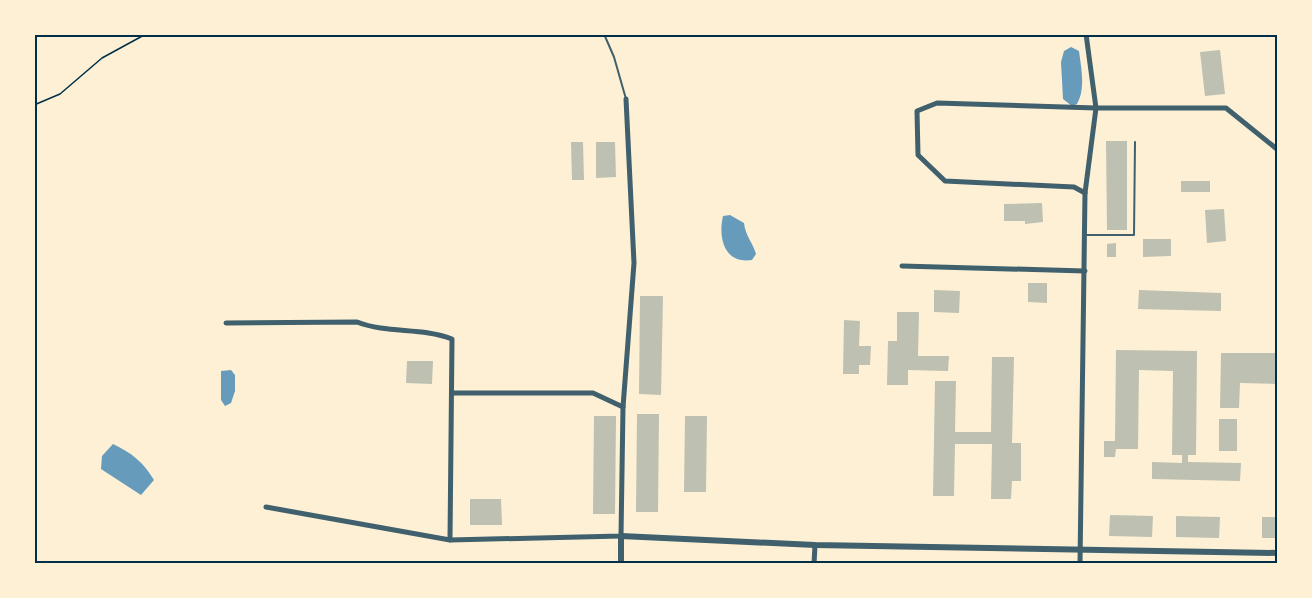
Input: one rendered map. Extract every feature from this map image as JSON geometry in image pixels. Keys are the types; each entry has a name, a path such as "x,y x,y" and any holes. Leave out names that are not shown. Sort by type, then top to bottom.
{"street":[{"path":"1080,564 1085,193 1096,108 1086,34"},
{"path":"621,564 623,407 634,263 626,99"},
{"path":"1085,193 1074,187 945,181 918,154 917,111 937,103 1096,108 1226,108 1278,150"},
{"path":"902,266 1085,271"},
{"path":"226,323 357,322 376,330 437,333 452,339 450,540"},
{"path":"453,393 593,393 623,407"},
{"path":"266,507 450,540 621,536 814,545 1278,553"},
{"path":"814,545 814,564"}],"lane":[{"path":"604,34 614,57 626,99"},
{"path":"1086,235 1134,235 1135,142"}],"path":[{"path":"34,105 60,94 102,58 146,34"}],"water":[{"path":"1071,47 1079,51 1082,78 1080,98 1077,104 1072,106 1063,99 1061,62 1064,51"},
{"path":"730,215 744,223 756,254 752,260 735,258 725,248 721,233 723,216"},
{"path":"231,370 235,375 235,391 231,403 225,406 221,400 221,371"},
{"path":"113,444 136,459 154,480 141,495 101,469 102,456"}],"building":[{"path":"1220,50 1225,94 1205,96 1200,52"},
{"path":"1106,141 1127,141 1127,230 1107,230"},
{"path":"571,142 583,142 584,180 572,180"},
{"path":"596,142 615,142 616,177 596,178"},
{"path":"1181,181 1210,181 1210,192 1181,192"},
{"path":"1042,203 1043,222 1025,224 1025,221 1004,221 1004,204"},
{"path":"1224,209 1226,241 1207,243 1205,210"},
{"path":"1143,239 1171,239 1171,256 1143,257"},
{"path":"1116,243 1116,257 1107,257 1107,244"},
{"path":"1028,283 1047,283 1047,303 1028,302"},
{"path":"934,290 960,291 959,313 934,312"},
{"path":"1139,290 1221,293 1221,311 1138,309"},
{"path":"640,296 663,296 661,395 639,394"},
{"path":"897,312 919,312 918,356 949,356 948,371 908,370 908,385 887,385 888,341 897,341"},
{"path":"844,320 860,321 859,346 871,346 870,365 859,365 859,374 843,374"},
{"path":"1116,350 1197,351 1196,455 1188,455 1188,462 1241,463 1240,481 1152,479 1152,462 1182,463 1182,455 1172,455 1173,371 1139,370 1138,449 1116,449 1115,457 1104,457 1104,441 1115,441"},
{"path":"1221,353 1278,353 1278,384 1240,383 1239,408 1220,408"},
{"path":"992,357 1014,357 1012,443 1021,443 1021,481 1012,481 1011,499 991,499 992,444 955,444 954,496 933,496 935,381 956,381 955,432 991,432"},
{"path":"407,361 433,361 432,384 406,383"},
{"path":"637,414 659,414 658,512 636,512"},
{"path":"594,416 616,416 615,514 593,514"},
{"path":"685,416 707,416 706,492 684,492"},
{"path":"1219,419 1237,419 1237,451 1219,451"},
{"path":"470,499 501,499 502,525 470,525"},
{"path":"1110,515 1153,516 1152,537 1109,536"},
{"path":"1176,516 1220,517 1219,538 1176,537"},
{"path":"1262,517 1278,517 1278,538 1262,538"}]}
